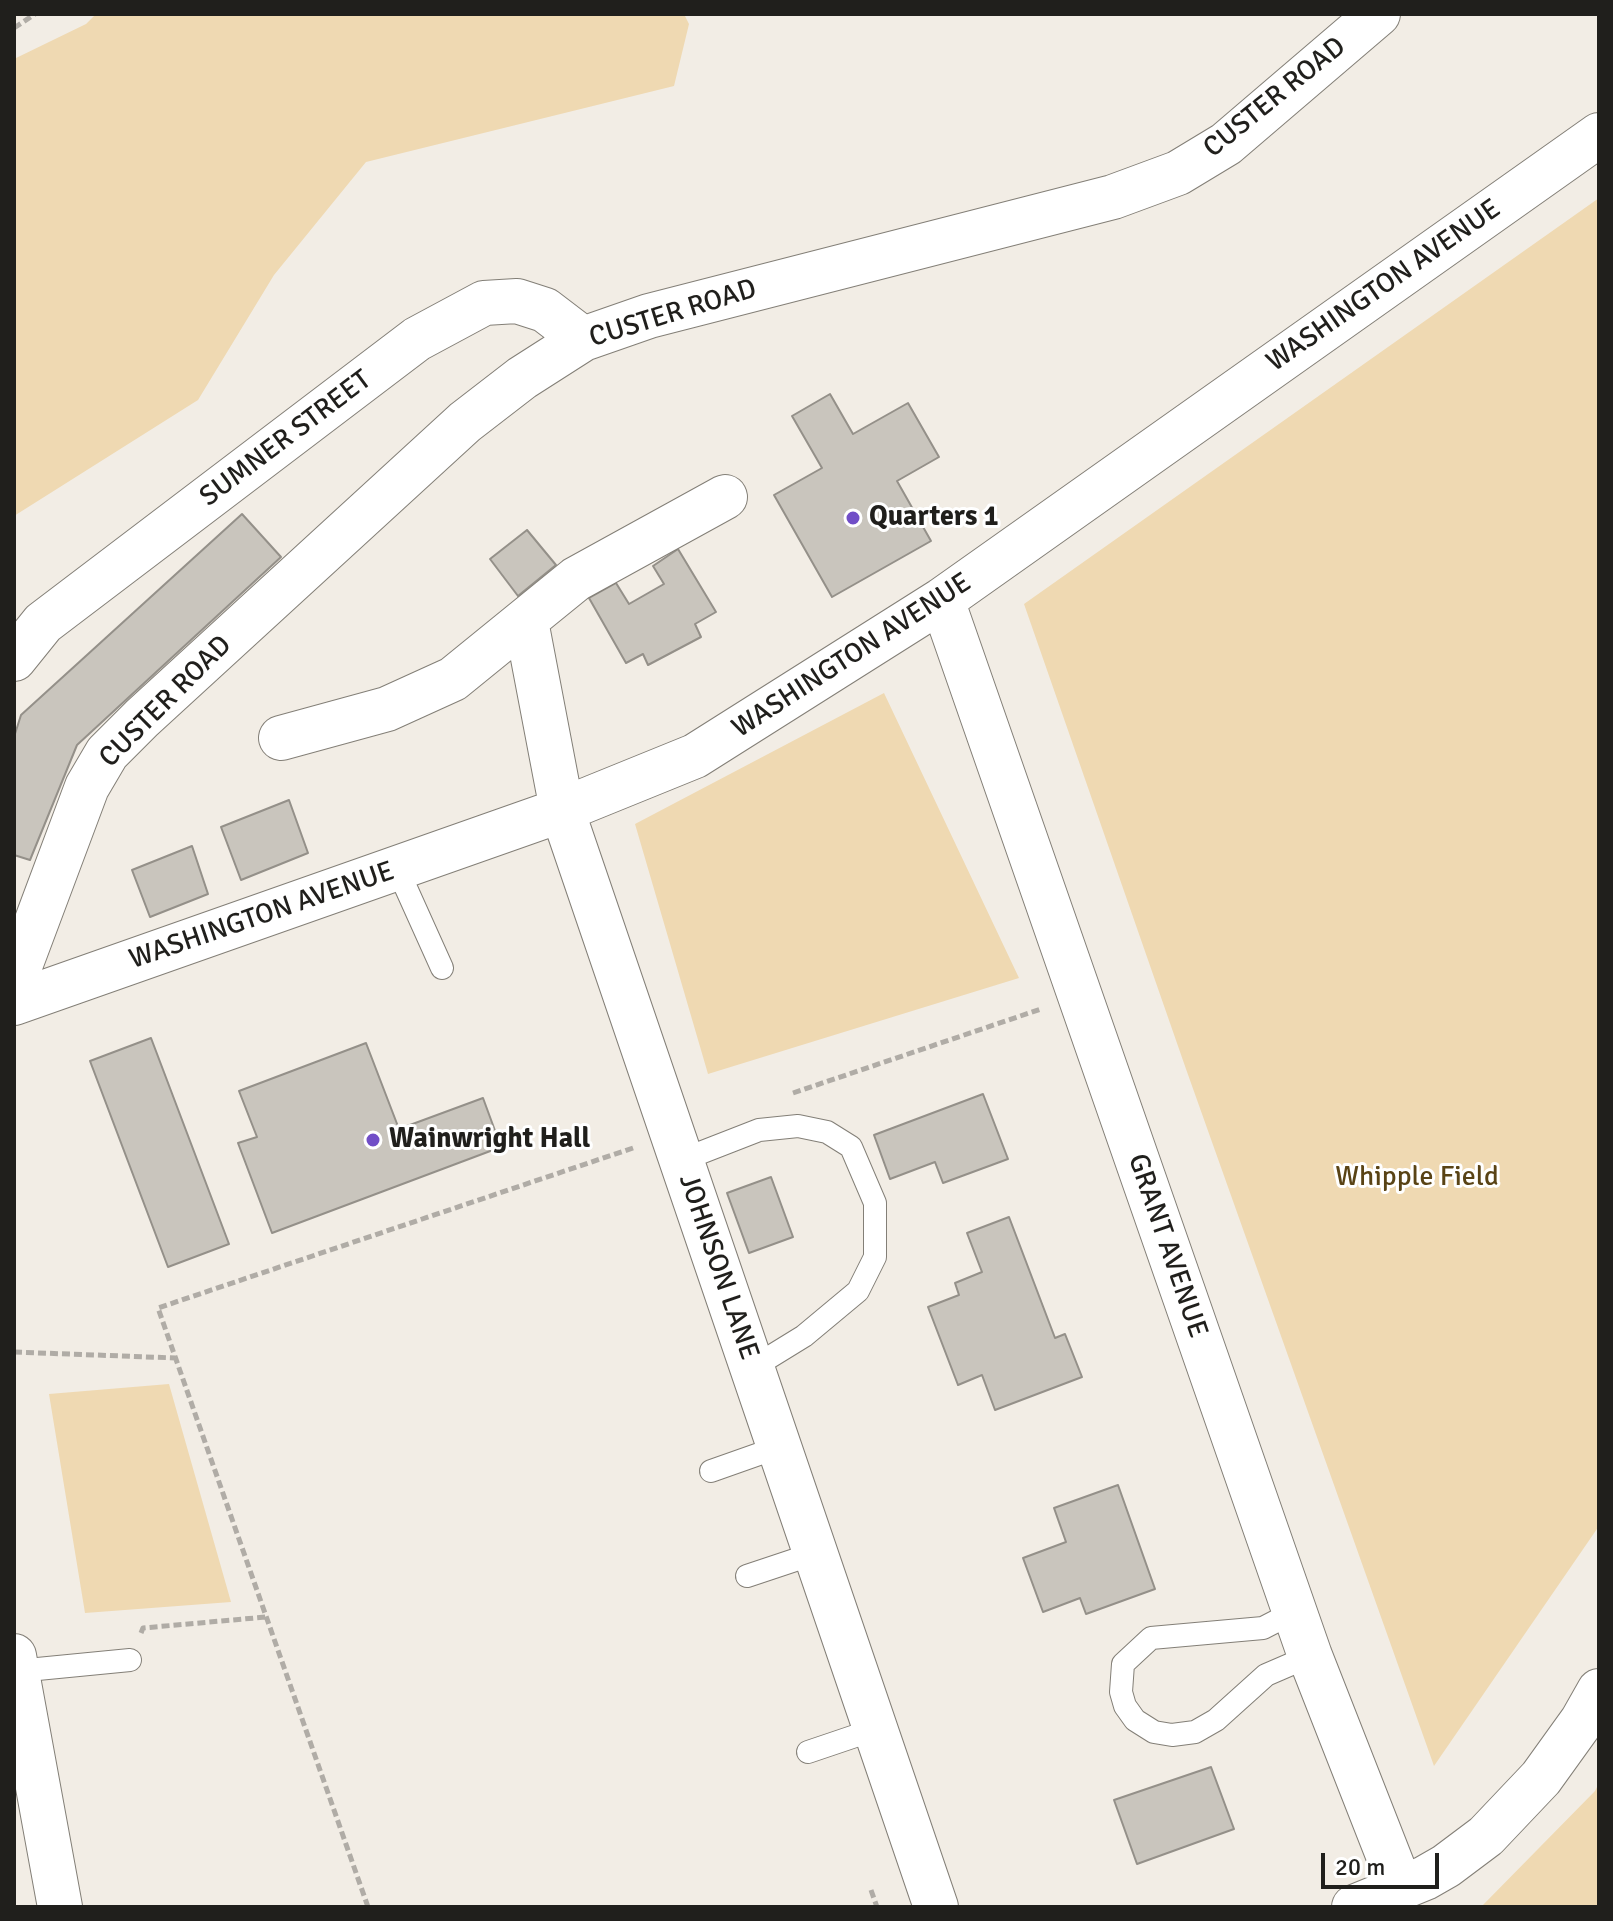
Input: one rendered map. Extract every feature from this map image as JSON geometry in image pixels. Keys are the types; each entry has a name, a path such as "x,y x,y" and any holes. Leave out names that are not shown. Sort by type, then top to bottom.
{"street":[{"name":"CUSTER ROAD","path":"14,982 87,787 107,753 465,422 522,378 583,339 649,316 1113,197 1178,173 1226,144 1378,14"},
{"name":"WASHINGTON AVENUE","path":"14,1003 562,810 695,756 942,600 1599,135"},
{"name":"SUMNER STREET","path":"14,659 43,623 417,339 484,303 517,301 545,310 583,339"},
{"path":"281,738 387,709 453,679 576,579 725,497"},
{"name":"GRANT AVENUE","path":"942,600 1294,1612 1401,1888"},
{"name":"JOHNSON LANE","path":"526,621 562,810 936,1907"},
{"path":"15,1664 60,1907"},
{"path":"1354,1907 1446,1866 1486,1836 1541,1778 1582,1721 1599,1691"}],"lane":[{"path":"397,868 442,968"},
{"path":"677,1147 759,1130 798,1126 827,1132 851,1147 875,1203 875,1257 858,1291 804,1336 752,1368"},
{"path":"711,1471 779,1447"},
{"path":"747,1576 816,1553"},
{"path":"1294,1612 1263,1628 1151,1638 1123,1664 1121,1692 1125,1706 1135,1720 1154,1732 1172,1735 1195,1732 1216,1720 1266,1675 1310,1656"},
{"path":"15,1664 130,1660"},
{"path":"808,1752 876,1729"}],"path":[{"path":"14,28 35,14"},
{"path":"778,1098 1080,996"},
{"path":"368,1907 158,1308 677,1147"},
{"path":"14,1352 176,1358"},
{"path":"130,1660 143,1628 266,1617"},
{"path":"871,1890 877,1907"}],"green space":[{"path":"96,14 684,14 689,24 674,86 366,162 274,275 198,400 14,516 14,59 86,24"},
{"name":"Whipple Field","path":"1599,198 1599,1526 1434,1766 1024,604"},
{"path":"884,693 1019,978 708,1074 635,824"},
{"path":"169,1384 231,1602 85,1613 49,1394"},
{"path":"1599,1783 1599,1907 1481,1907 1595,1791"}],"building":[{"name":"Quarters 1","path":"830,394 853,434 908,403 939,457 897,481 931,541 832,597 774,495 822,468 792,416"},
{"path":"242,514 281,557 77,745 30,860 14,855 14,737 21,715"},
{"path":"527,530 556,565 518,596 490,559"},
{"path":"678,549 716,612 695,624 701,637 648,665 643,654 626,663 589,598 616,583 629,604 664,584 653,566"},
{"path":"289,800 308,853 241,880 221,827"},
{"path":"192,846 208,894 150,917 132,870"},
{"path":"151,1038 229,1244 168,1267 90,1061"},
{"name":"Wainwright Hall","path":"366,1043 399,1129 483,1098 501,1147 272,1233 238,1143 257,1137 239,1091"},
{"path":"983,1094 1008,1159 943,1183 935,1162 890,1179 874,1135"},
{"path":"771,1177 793,1237 749,1253 727,1193"},
{"path":"1009,1217 1055,1338 1065,1334 1082,1377 995,1410 982,1375 958,1385 928,1307 959,1295 955,1283 982,1272 967,1233"},
{"path":"1118,1485 1155,1589 1086,1614 1080,1598 1043,1612 1023,1558 1066,1542 1054,1508"},
{"path":"1211,1767 1234,1829 1137,1864 1114,1800"}],"place":[{"name":"Quarters 1","path":"853,518"},
{"name":"Wainwright Hall","path":"373,1140"}]}
